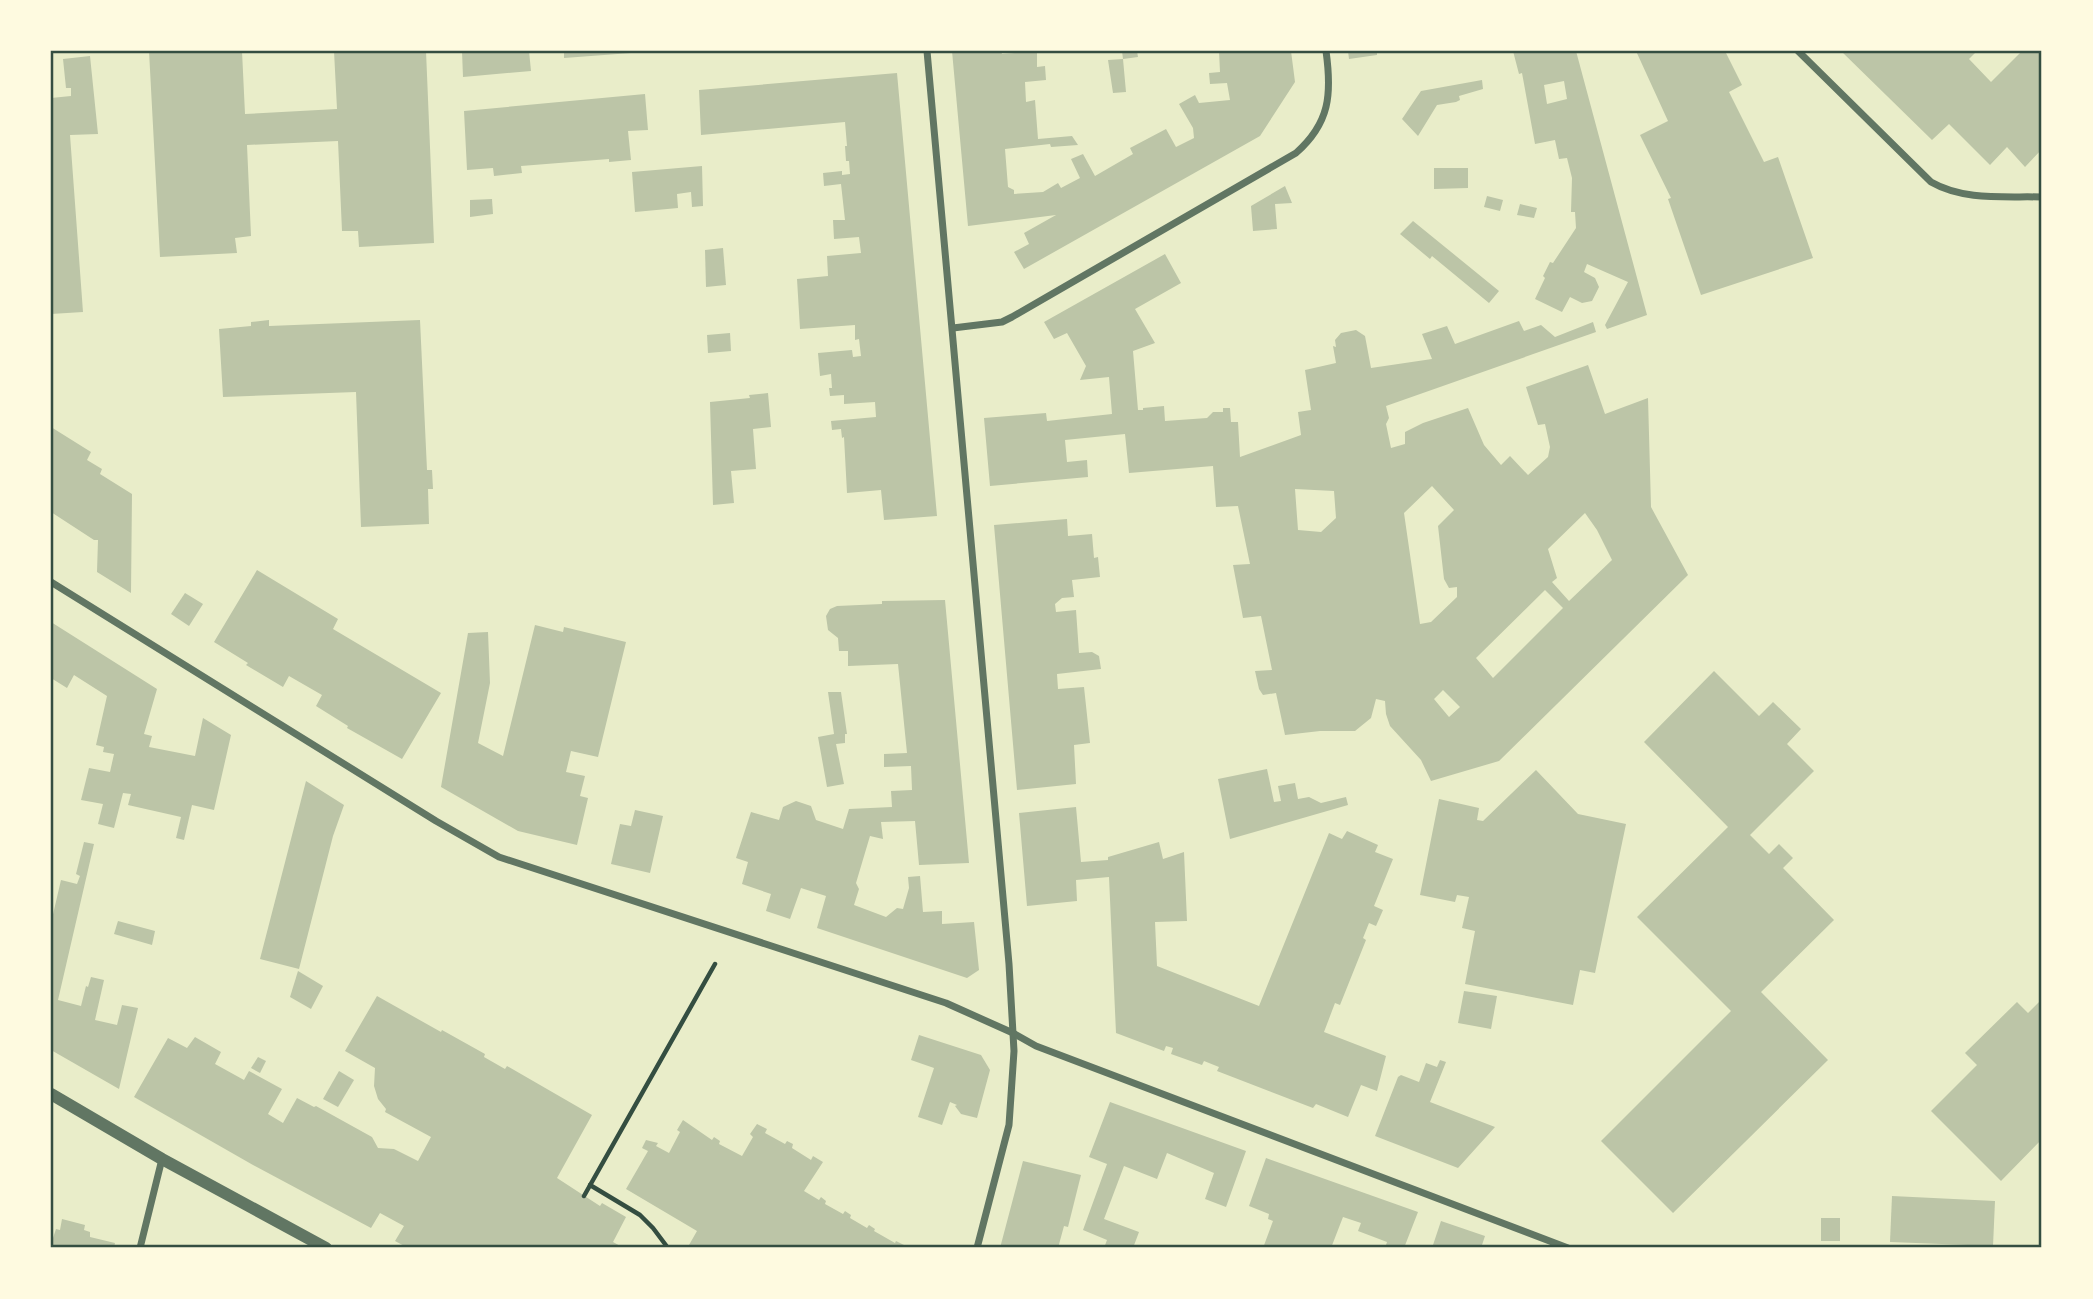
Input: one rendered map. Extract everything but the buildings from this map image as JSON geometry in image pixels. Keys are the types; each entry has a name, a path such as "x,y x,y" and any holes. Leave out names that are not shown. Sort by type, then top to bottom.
{"street":[{"path":"927,51 1013,1033 1014,1076 1009,1125 977,1248"},
{"path":"953,328 1002,322 1012,317 1296,153 1313,136 1328,101 1330,82 1326,51"},
{"path":"1798,51 1931,182 1956,193 2042,197"},
{"path":"51,582 436,821 499,857 946,1003 1036,1046 1568,1248"},
{"path":"51,1094 327,1248"},
{"path":"140,1248 162,1158"}],"path":[{"path":"584,1196 715,964"},
{"path":"590,1185 640,1215 668,1248"}]}
